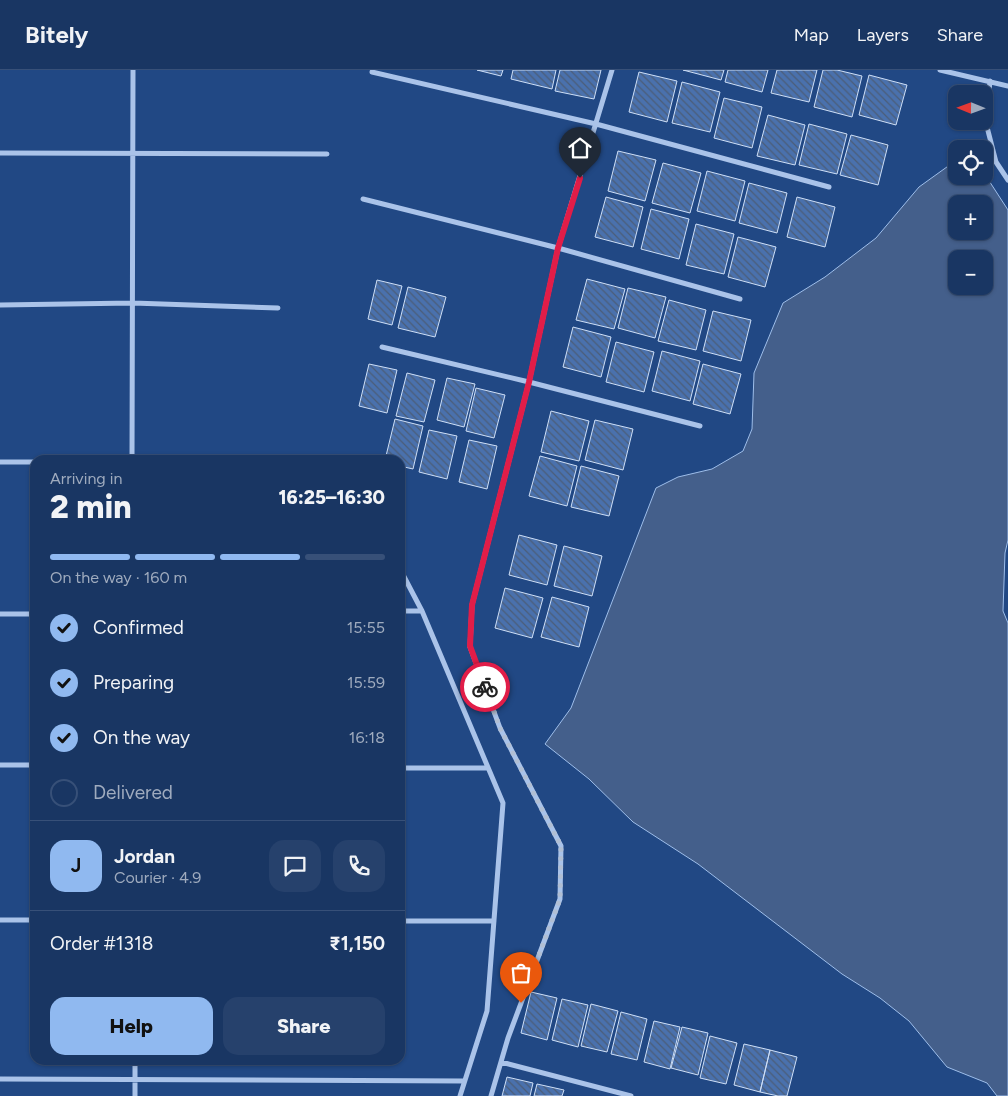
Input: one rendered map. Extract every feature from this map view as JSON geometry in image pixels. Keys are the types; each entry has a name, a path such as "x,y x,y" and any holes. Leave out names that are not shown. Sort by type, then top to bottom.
{"street":[{"path":"132,455 133,70"},
{"path":"491,1096 508,1038 560,899 561,846 500,728 470,646 472,605 529,382 558,248 612,70"},
{"path":"940,70 1008,86"},
{"path":"372,72 596,124 829,187"},
{"path":"990,81 986,123 996,162 1008,180"},
{"path":"0,153 327,154"},
{"path":"364,199 558,248 740,299"},
{"path":"0,305 133,303 278,308"},
{"path":"382,347 700,426"},
{"path":"0,462 30,462"},
{"path":"405,579 422,611 503,803 487,1011 460,1096"},
{"path":"405,611 422,611"},
{"path":"0,614 30,614"},
{"path":"0,765 30,765"},
{"path":"405,768 488,768"},
{"path":"0,920 30,920"},
{"path":"405,921 494,921"},
{"path":"501,1062 631,1096"},
{"path":"135,1065 135,1096"},
{"path":"0,1079 464,1081"}],"water":[{"path":"948,166 948,185 992,185 1008,210 1008,540 1005,553 1003,611 1008,623 1008,1096 997,1096 987,1083 947,1067 909,1021 880,998 842,974 698,864 633,822 589,779 545,744 571,708 656,488 678,477 712,469 743,451 752,429 754,373 783,303 825,277 876,238 919,187"}],"building":[{"path":"477,70 503,70 501,76"},
{"path":"513,70 556,70 552,89 511,79"},
{"path":"560,70 601,70 594,99 555,91"},
{"path":"683,70 724,70 721,80"},
{"path":"728,70 768,70 762,92 725,82"},
{"path":"777,70 817,70 809,102 771,93"},
{"path":"823,70 837,70 862,76 852,117 814,107"},
{"path":"639,72 677,81 667,122 629,112"},
{"path":"869,75 907,85 896,125 859,115"},
{"path":"682,82 720,92 710,132 672,123"},
{"path":"724,98 762,107 752,148 714,138"},
{"path":"768,115 805,125 795,165 757,156"},
{"path":"809,124 847,134 837,174 799,165"},
{"path":"851,135 888,145 878,185 840,175"},
{"path":"618,151 656,160 645,201 608,191"},
{"path":"663,163 701,173 690,213 652,203"},
{"path":"707,171 745,181 735,221 697,211"},
{"path":"749,183 787,193 777,233 739,223"},
{"path":"606,197 643,207 633,247 595,237"},
{"path":"797,197 835,207 825,247 787,237"},
{"path":"651,209 689,219 679,259 641,249"},
{"path":"696,224 734,234 724,274 686,265"},
{"path":"738,237 776,247 765,287 728,277"},
{"path":"587,279 625,289 614,329 576,320"},
{"path":"377,280 402,286 392,325 368,319"},
{"path":"408,287 446,297 435,337 398,328"},
{"path":"628,288 666,297 655,338 618,328"},
{"path":"669,300 706,310 696,350 658,341"},
{"path":"713,311 751,320 741,361 703,351"},
{"path":"573,327 611,337 601,377 563,367"},
{"path":"616,342 654,352 644,392 606,382"},
{"path":"662,351 700,361 690,401 652,391"},
{"path":"369,364 397,370 387,413 359,406"},
{"path":"703,364 741,374 730,414 693,404"},
{"path":"407,373 435,380 424,422 396,416"},
{"path":"447,378 475,384 464,427 437,420"},
{"path":"476,388 505,395 494,438 466,431"},
{"path":"551,411 589,421 579,461 541,452"},
{"path":"395,419 423,426 413,469 405,467 405,455 386,455"},
{"path":"595,420 633,429 623,470 585,460"},
{"path":"429,430 457,436 447,479 419,472"},
{"path":"469,440 497,446 487,489 459,482"},
{"path":"540,456 577,466 567,506 529,496"},
{"path":"581,466 619,476 609,516 571,507"},
{"path":"519,535 557,545 547,585 509,575"},
{"path":"564,546 602,556 592,596 554,586"},
{"path":"505,588 543,598 532,638 495,628"},
{"path":"552,597 589,607 579,647 541,637"},
{"path":"531,992 557,998 547,1040 521,1033"},
{"path":"562,999 588,1005 578,1047 552,1040"},
{"path":"591,1004 618,1011 607,1052 581,1046"},
{"path":"621,1012 647,1019 637,1060 611,1054"},
{"path":"654,1021 680,1027 670,1069 644,1062"},
{"path":"682,1027 708,1033 698,1075 671,1068"},
{"path":"710,1036 737,1043 726,1084 700,1078"},
{"path":"744,1044 770,1050 760,1092 734,1085"},
{"path":"770,1050 797,1057 787,1096 760,1092"},
{"path":"507,1077 533,1083 530,1096 502,1096"},
{"path":"537,1084 564,1090 562,1096 534,1096"}],"way so far":[{"path":"485,687 500,728 561,846 560,899 521,1003"}],"route":[{"path":"485,687 470,646 472,605 529,382 558,248 580,178"}]}
